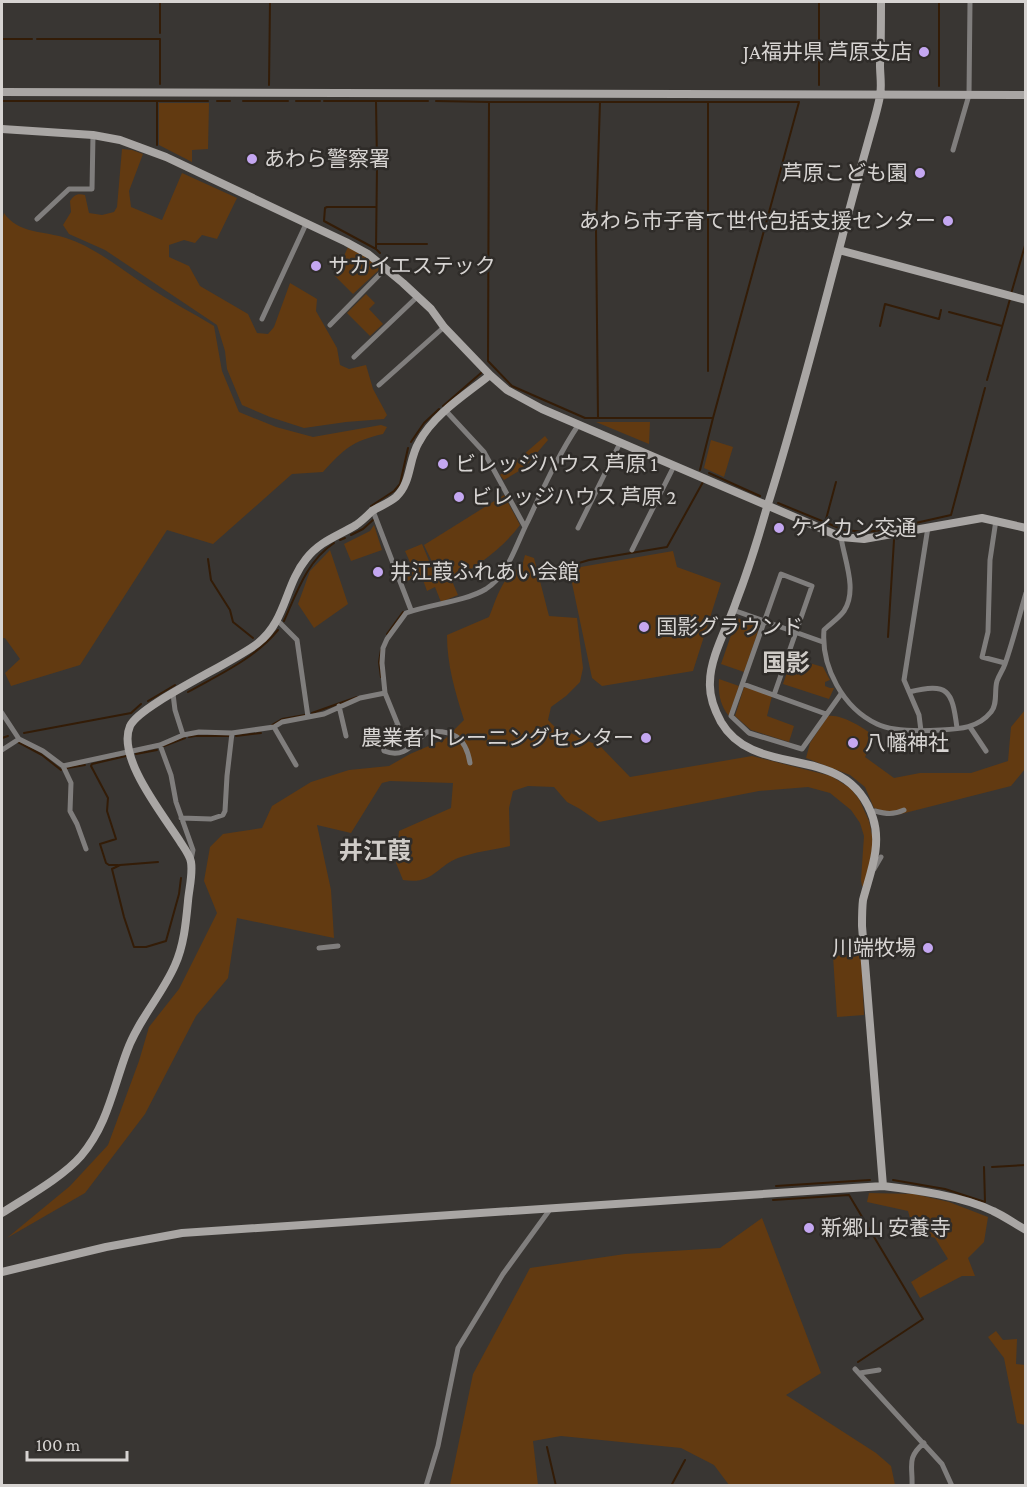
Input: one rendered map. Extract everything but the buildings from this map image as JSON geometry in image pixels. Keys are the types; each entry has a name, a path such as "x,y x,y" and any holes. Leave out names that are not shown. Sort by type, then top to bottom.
{"street":[{"path":"873,871 876,833 874,819 864,798 849,781 823,768 767,755 744,746 726,730 718,716 710,695 710,673 768,506 880,95 881,2"},
{"path":"953,150 969,95 970,2"},
{"path":"2,92 1026,95"},
{"path":"2,129 93,135 120,140 154,152 368,254 431,309 444,327 490,375 516,395 542,409 841,537 864,539 982,518 1026,528"},
{"path":"38,219 69,189 92,189 93,135"},
{"path":"262,319 306,224"},
{"path":"839,250 1026,300"},
{"path":"330,325 386,268"},
{"path":"354,357 417,297"},
{"path":"379,385 444,327"},
{"path":"191,860 140,780 129,752 130,726 149,708 260,642 278,621 291,582 308,556 323,542 354,526 394,498 404,487 417,444 432,422 490,375"},
{"path":"446,411 484,452 525,527"},
{"path":"470,763 468,749 460,739 447,732 427,732 401,753 394,754 384,751 381,737 398,725 385,693 383,648 406,613 486,589 502,573 516,549 566,443 579,424"},
{"path":"578,528 620,443"},
{"path":"632,550 675,466"},
{"path":"373,511 411,610"},
{"path":"996,520 990,560 988,632 982,657 1005,663"},
{"path":"921,731 919,716 904,680 928,527"},
{"path":"841,537 850,589 849,601 843,612 824,630 826,663 841,694 878,725 921,731 970,727 983,720 993,710 998,681 1026,593"},
{"path":"774,695 813,586 781,574 731,716 749,733 802,749 841,694"},
{"path":"733,610 823,642"},
{"path":"278,621 297,640 308,717"},
{"path":"743,684 825,714"},
{"path":"909,692 936,687 944,690 950,696 955,710 957,728"},
{"path":"63,766 160,745 183,735 199,732 232,733 274,727 282,722 324,714 339,705 360,698 385,693"},
{"path":"173,694 175,710 183,735"},
{"path":"339,705 346,736"},
{"path":"2,713 19,739 43,751 63,766 71,783 70,811 86,849"},
{"path":"274,727 296,765"},
{"path":"970,727 986,751"},
{"path":"181,818 211,819 224,815 232,733"},
{"path":"2,750 19,739"},
{"path":"2,1213 49,1182 80,1157 101,1125 110,1106 127,1049 176,963 182,945 187,912 193,850 181,818 171,775 160,745"},
{"path":"875,811 895,814 904,810"},
{"path":"881,857 873,871 863,902 862,926 883,1186"},
{"path":"319,948 338,946"},
{"path":"2,1272 106,1247 182,1233 883,1186 932,1192 974,1204 992,1210 1026,1230"},
{"path":"426,1485 438,1446 458,1348 503,1274 551,1208"},
{"path":"879,1370 858,1371 942,1464 952,1485"},
{"path":"912,1485 911,1463 915,1450 924,1443"}],"shaded area":[{"path":"159,103 209,103 208,149 192,150 192,162 159,145"},
{"path":"122,149 143,154 129,191 131,207 162,220 182,173 237,198 217,239 202,235 195,243 184,240 169,245 169,257 189,266 200,286 248,314 257,333 268,334 274,327 290,283 317,299 316,311 337,348 340,365 349,369 366,365 373,389 387,415 384,419 304,428 242,405 227,369 225,351 217,325 105,250 69,234 63,225 71,212 70,201 76,195 85,195 89,213 102,215 114,212 117,207"},
{"path":"4,213 10,220 24,228 77,242 110,260 158,293 214,326 222,371 239,412 276,427 313,437 381,425 387,427 383,434 349,447 323,472 292,474 213,544 167,530 80,665 11,686 5,673 20,659 5,638 2,638 2,222"},
{"path":"348,247 381,268 353,294 335,276"},
{"path":"366,294 375,303 369,309 383,324 370,336 347,313"},
{"path":"596,422 650,422 649,444"},
{"path":"545,436 548,440 524,468 504,480 500,475"},
{"path":"711,440 733,447 724,477 704,468"},
{"path":"504,495 520,525 488,557 450,580 442,563 434,566 424,545"},
{"path":"374,525 382,550 351,561 344,544 370,531"},
{"path":"422,544 432,568 441,564 448,581 452,581 458,595 441,602 435,587 427,591 423,580 418,581 416,577 405,582 402,573 413,569 405,551"},
{"path":"330,550 348,604 314,628 298,604 310,571"},
{"name":"国影グラウンド","path":"673,551 677,567 721,583 693,671 602,686 592,678 569,569"},
{"path":"525,555 534,558 549,616 577,618 583,668 580,682 551,707 548,720 558,730 564,730 601,747 630,777 752,756 831,776 850,788 859,799 869,821 873,840 872,856 864,886 861,880 864,836 860,823 851,810 830,793 808,787 759,791 599,822 567,802 554,787 528,786 513,791 509,808 510,846 458,858 421,880 403,880 396,863 399,831 451,808 453,783 390,781 382,783 351,833 317,825 331,890 334,938 237,918 228,978 196,1016 145,1114 85,1193 7,1238 70,1186 108,1145 149,1027 179,989 217,913 204,881 210,847 223,834 262,828 272,806 311,782 349,770 389,766 445,739 464,720 450,667 447,635 489,617 505,581 522,566"},
{"path":"737,618 760,626 744,672 721,664"},
{"path":"792,658 823,667 830,680 825,682 825,686 834,688 829,699 783,684"},
{"path":"719,679 739,686 729,716 720,699"},
{"path":"744,687 772,696 767,716 794,726 789,742 751,730 735,716"},
{"path":"1025,710 1025,769 1011,786 897,815 874,808 865,787 850,775 806,758 810,743 828,716 834,716 853,722 875,737 865,757 894,778 920,773 971,773 1008,761 1011,727"},
{"path":"861,954 864,1015 837,1017 833,956"},
{"path":"869,1193 914,1194 949,1202 988,1217 984,1242 968,1258 975,1276 962,1276 920,1298 911,1282 948,1259 935,1238 914,1232 908,1211 867,1202"},
{"path":"762,1218 821,1373 786,1395 876,1453 891,1466 895,1485 729,1485 714,1465 681,1448 561,1436 533,1441 538,1485 450,1485 473,1374 530,1268 625,1254 720,1248"},
{"path":"996,1331 1003,1340 1017,1339 1016,1364 1025,1365 1025,1425 1017,1423 1004,1358 988,1337"}],"waterway":[{"path":"160,2 160,33"},
{"path":"269,85 270,2"},
{"path":"819,2 819,85"},
{"path":"939,2 939,86"},
{"path":"2,39 32,39"},
{"path":"37,39 160,39 160,84"},
{"path":"2,101 208,101"},
{"path":"217,101 230,101"},
{"path":"243,101 288,101"},
{"path":"296,101 320,101"},
{"path":"324,101 428,101"},
{"path":"376,101 377,163"},
{"path":"436,101 489,102"},
{"path":"157,102 157,145"},
{"path":"700,470 713,418 585,418 512,386 488,361 489,102 708,102 708,371"},
{"path":"598,418 596,228 600,102"},
{"path":"708,102 799,102 713,418"},
{"path":"377,167 376,249 380,253"},
{"path":"376,207 327,207 324,221 376,249"},
{"path":"1011,294 1026,242"},
{"path":"376,244 427,244"},
{"path":"987,380 1010,299"},
{"path":"880,326 885,304 939,319 941,310"},
{"path":"949,312 1002,326"},
{"path":"443,406 481,373"},
{"path":"889,529 951,515 985,388"},
{"path":"411,442 424,423 439,409"},
{"path":"371,506 394,491 400,484 408,448"},
{"path":"709,473 760,496"},
{"path":"569,566 589,560 667,547 703,482"},
{"path":"825,523 836,482"},
{"path":"778,503 844,530 866,532 882,530"},
{"path":"351,535 363,529 373,520"},
{"path":"340,540 345,538"},
{"path":"888,637 894,540"},
{"path":"284,621 298,588 310,568 334,543"},
{"path":"208,559 211,580 230,610 233,622 253,638"},
{"path":"387,634 403,612"},
{"path":"188,692 247,658 278,630"},
{"path":"381,650 379,662 381,677"},
{"path":"148,701 175,685"},
{"path":"312,713 357,697"},
{"path":"24,733 131,713 141,704"},
{"path":"272,725 282,719 305,715"},
{"path":"236,736 261,733"},
{"path":"2,738 8,736"},
{"path":"189,737 229,736"},
{"path":"164,746 185,738"},
{"path":"18,742 42,755 61,770"},
{"path":"136,754 157,750"},
{"path":"118,865 106,863 100,844 116,839 107,811 108,798 91,766 126,756"},
{"path":"67,768 85,765"},
{"path":"158,862 120,865 112,869 134,947 146,947 166,941 181,878"},
{"path":"992,1167 1026,1165"},
{"path":"893,1180 945,1189 985,1202 984,1167"},
{"path":"776,1186 870,1180"},
{"path":"773,1200 849,1195 923,1319 858,1362"},
{"path":"547,1447 556,1486"},
{"path":"671,1486 685,1460"}],"place":[{"name":"JA福井県 芦原支店","path":"924,52"},
{"name":"あわら警察署","path":"252,159"},
{"name":"芦原こども園","path":"920,173"},
{"name":"あわら市子育て世代包括支援センター","path":"948,221"},
{"name":"サカイエステック","path":"316,266"},
{"name":"ビレッジハウス 芦原 1","path":"443,464"},
{"name":"ビレッジハウス 芦原 2","path":"459,497"},
{"name":"ケイカン交通","path":"779,528"},
{"name":"井江葭ふれあい会館","path":"378,572"},
{"name":"国影グラウンド","path":"644,627"},
{"name":"農業者トレーニングセンター","path":"646,738"},
{"name":"八幡神社","path":"853,743"},
{"name":"川端牧場","path":"928,948"},
{"name":"新郷山 安養寺","path":"809,1228"}],"district":[{"name":"国影","path":"786,663"},
{"name":"井江葭","path":"375,851"}]}
